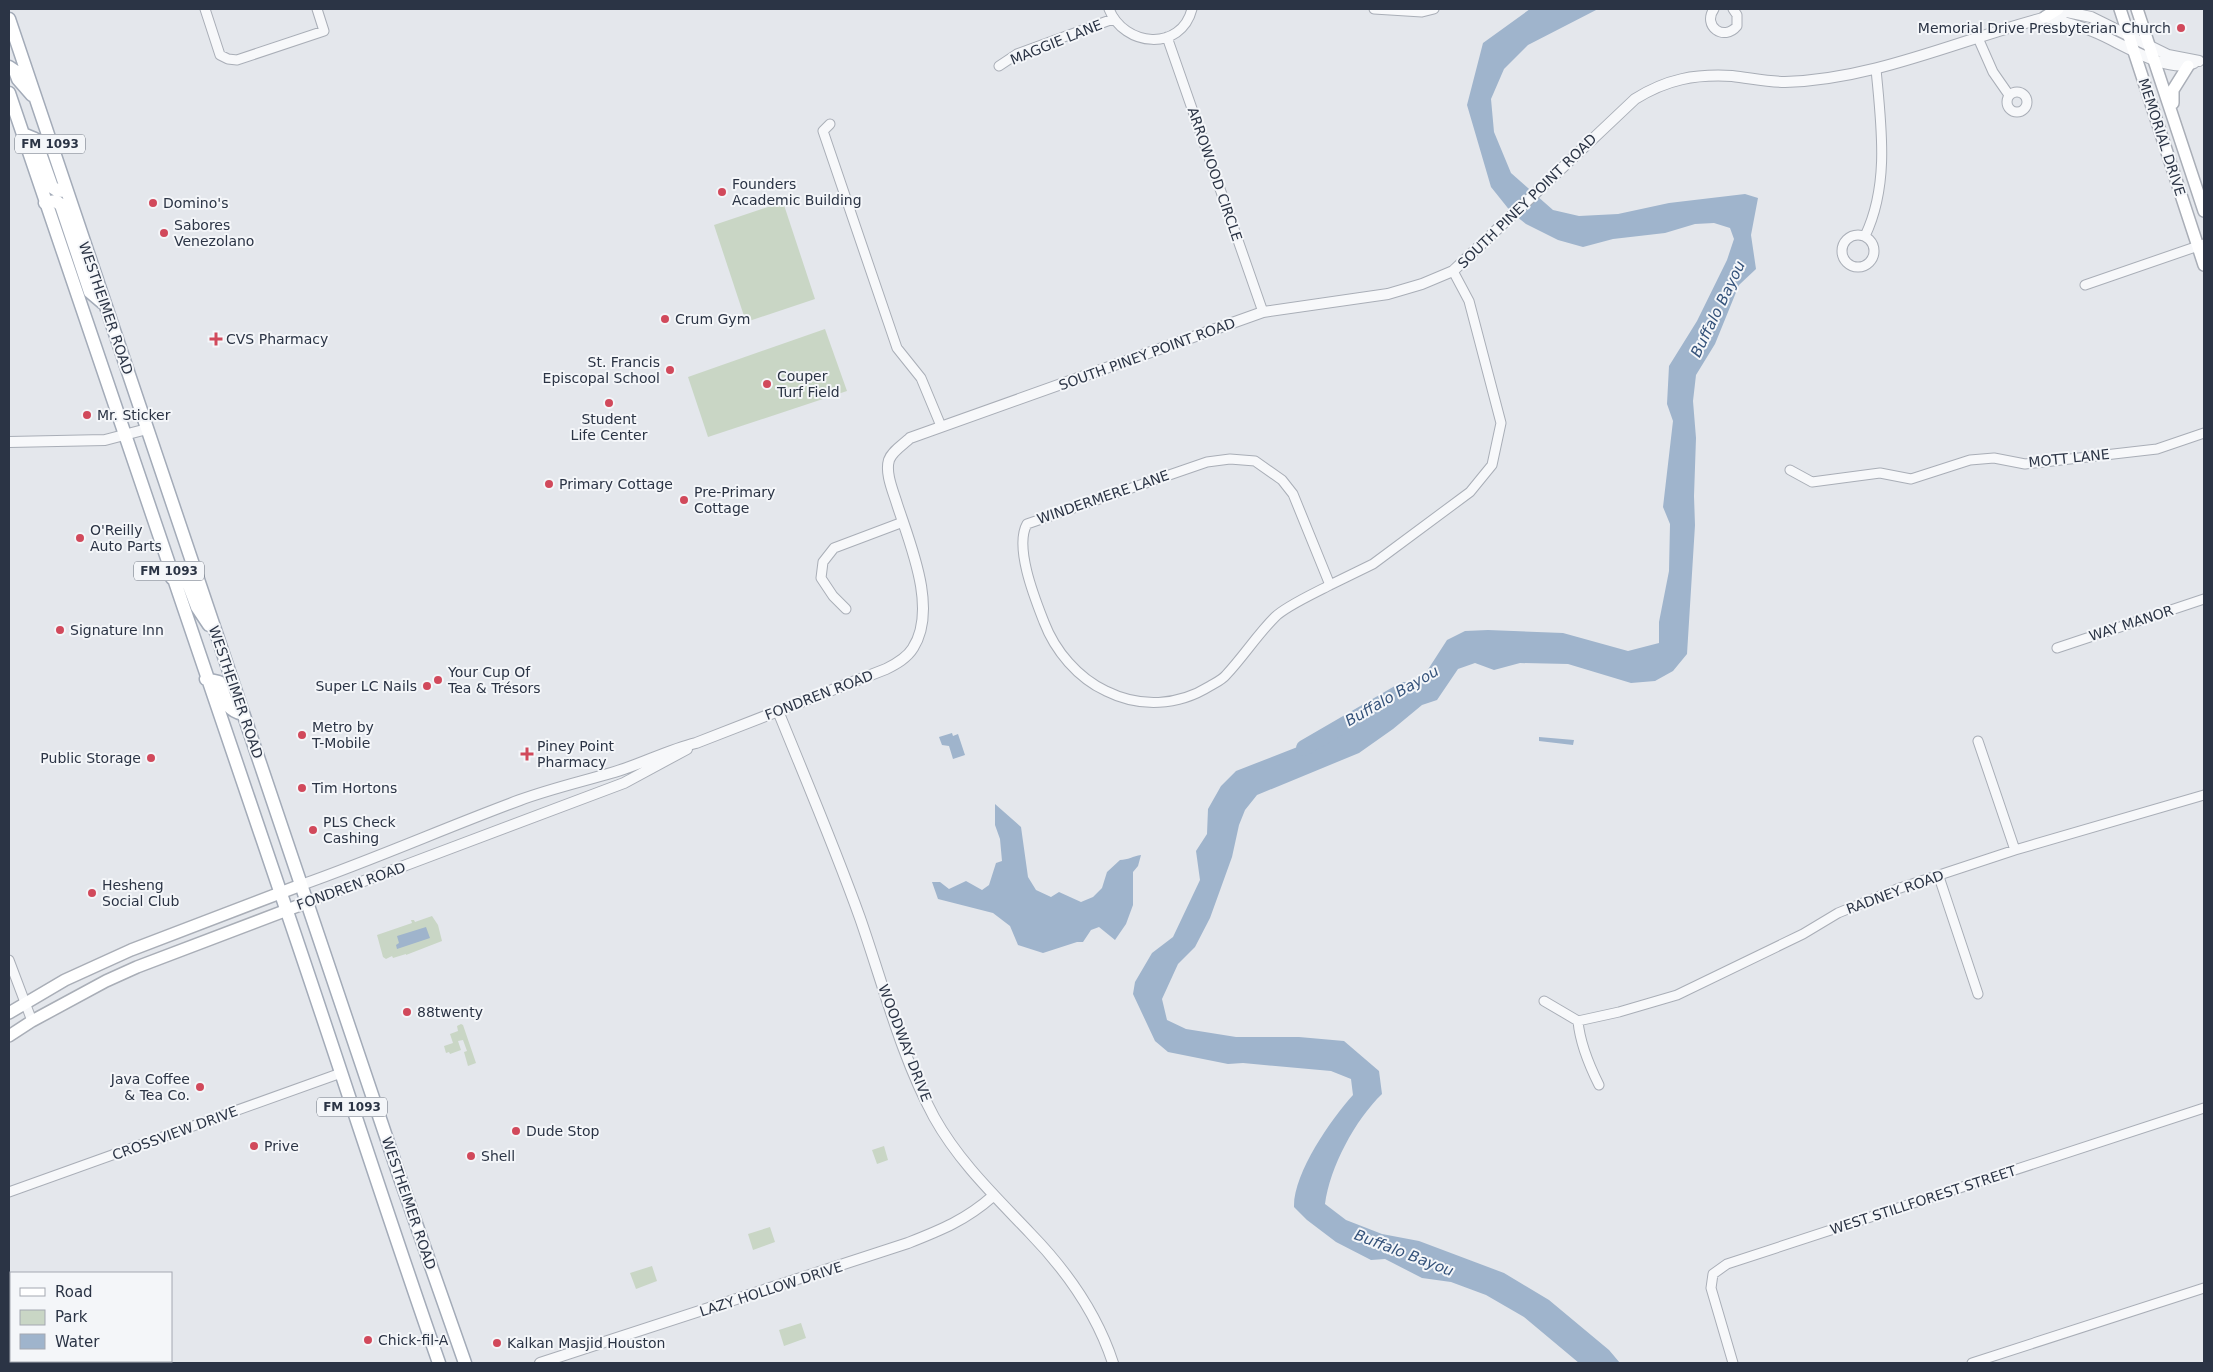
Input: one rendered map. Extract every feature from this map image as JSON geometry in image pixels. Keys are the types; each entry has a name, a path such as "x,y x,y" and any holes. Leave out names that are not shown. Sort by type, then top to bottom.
{"main road":[{"path":"2045,17 2058,9"},
{"name":"MEMORIAL DRIVE","path":"2120,9 2201,245 2204,265"},
{"name":"MEMORIAL DRIVE","path":"2137,9 2174,115 2204,210"},
{"name":"WESTHEIMER ROAD","path":"9,19 13,43 66,190 465,1363"},
{"path":"2174,115 2173,90 2197,62"},
{"path":"9,67 15,71 18,80 34,97"},
{"name":"WESTHEIMER ROAD","path":"9,93 123,436 439,1363"},
{"path":"23,134 36,138 52,187 58,191 66,190"},
{"path":"45,203 56,201 60,205 90,292 105,305"},
{"path":"172,578 188,583 200,612 216,632"},
{"path":"206,679 219,682 228,707 233,711 243,714"},
{"name":"FONDREN ROAD","path":"9,1013 65,980 131,950 301,885"},
{"name":"FONDREN ROAD","path":"9,1036 32,1021 106,981 137,967 308,902"}],"street":[{"path":"205,9 220,55 228,59 237,60 324,31 317,9"},
{"path":"1109,9 1113,19 1123,29 1133,36 1150,40 1167,37 1178,30 1190,16 1192,9"},
{"path":"1374,9 1422,12 1434,9"},
{"path":"1714,9 1710,18 1710,24 1713,28 1723,33 1728,33 1737,26 1737,15 1734,9"},
{"name":"SOUTH PINEY POINT ROAD","path":"921,626 923,597 903,522 889,480 888,460 892,453 910,438 1263,312 1388,294 1422,284 1453,271 1635,99 1656,86 1696,76 1732,76 1783,82 1814,80 1876,69 2045,17 2067,12 2092,17 2168,56 2197,62"},
{"path":"2045,17 2097,33 2164,64 2197,62"},
{"name":"MAGGIE LANE","path":"999,66 1018,54 1113,19"},
{"name":"ARROWOOD CIRCLE","path":"1167,37 1263,312"},
{"path":"1978,38 1993,72 2009,95"},
{"path":"1865,236 1874,218 1882,164 1876,69"},
{"path":"830,124 823,131 897,348 921,378 941,426"},
{"path":"2085,285 2201,245"},
{"name":"WINDERMERE LANE","path":"1330,585 1293,494 1282,480 1255,461 1230,459 1207,462 1032,521 1027,524 1023,534 1027,571 1045,624 1063,656 1091,684 1117,697 1138,702 1174,702 1201,691 1225,677 1276,616 1330,585 1373,564 1470,492 1492,465 1501,423 1469,302 1453,271"},
{"path":"9,442 105,440 147,429"},
{"name":"MOTT LANE","path":"1790,470 1812,482 1880,473 1911,479 1970,460 1994,458 2025,464 2053,461 2156,449 2204,434"},
{"path":"846,609 833,596 821,578 822,562 834,548 903,522"},
{"name":"WAY MANOR","path":"2057,648 2204,599"},
{"name":"FONDREN ROAD","path":"301,885 363,863 519,800 612,773 680,747 696,743 886,669 903,659 913,649 921,626"},
{"name":"WOODWAY DRIVE","path":"778,711 837,854 920,1090 935,1118 970,1169 1062,1270 1088,1308 1113,1363"},
{"path":"1978,741 2016,850"},
{"name":"FONDREN ROAD","path":"308,902 624,783 682,753 696,743"},
{"name":"RADNEY ROAD","path":"1578,1021 1619,1012 1677,995 1797,937 1860,902 2016,850 2204,795"},
{"path":"1939,877 1978,994"},
{"path":"9,960 23,1004 32,1021"},
{"path":"1544,1001 1578,1021 1588,1061 1599,1085"},
{"name":"CROSSVIEW DRIVE","path":"9,1192 341,1073"},
{"name":"WEST STILLFOREST STREET","path":"1733,1363 1711,1288 1712,1274 1727,1264 2204,1108"},
{"name":"LAZY HOLLOW DRIVE","path":"540,1363 908,1243 963,1220 993,1196"},
{"path":"1972,1363 2204,1288"}],"green space":[{"path":"783,202 815,299 746,322 714,225"},
{"name":"Couper Turf Field","path":"825,329 847,391 708,437 688,377"},
{"path":"432,916 438,925 442,941 406,955 393,958 392,956 386,959 383,957 377,935 412,923 411,920 415,922"},
{"path":"463,1025 476,1063 468,1066 464,1052 467,1051 463,1040 458,1041 461,1050 450,1054 449,1052 446,1053 444,1046 453,1043 450,1034 458,1031 457,1026"},
{"path":"884,1146 888,1160 877,1164 872,1150"},
{"path":"770,1227 775,1242 753,1250 748,1234"},
{"path":"652,1266 657,1281 636,1289 630,1273"},
{"path":"801,1323 806,1338 784,1346 779,1330"}],"water":[{"path":"1530,9 1598,9 1528,45 1504,69 1491,99 1494,132 1511,173 1553,210 1579,216 1618,214 1669,203 1745,194 1758,198 1751,235 1756,269 1739,285 1715,344 1696,375 1693,401 1696,438 1695,525 1687,654 1673,671 1655,681 1631,683 1568,664 1520,663 1494,670 1475,663 1458,669 1437,700 1422,705 1393,729 1359,753 1257,795 1245,810 1239,825 1232,857 1210,918 1195,947 1178,964 1162,999 1167,1020 1186,1029 1236,1037 1299,1037 1344,1041 1379,1071 1382,1094 1362,1117 1345,1145 1332,1175 1325,1204 1346,1220 1382,1234 1419,1241 1504,1273 1549,1300 1609,1350 1620,1363 1579,1363 1524,1317 1486,1295 1451,1282 1422,1278 1385,1259 1371,1260 1336,1242 1307,1220 1294,1207 1295,1194 1306,1163 1324,1132 1353,1095 1351,1079 1331,1071 1243,1063 1228,1064 1168,1052 1155,1041 1133,994 1135,982 1152,953 1173,937 1200,880 1196,851 1207,834 1208,809 1221,786 1236,771 1346,728 1427,671 1447,640 1465,631 1563,633 1628,651 1659,643 1659,622 1669,571 1670,524 1663,507 1673,421 1667,404 1669,366 1697,321 1727,260 1734,239 1730,228 1714,223 1695,224 1665,233 1613,239 1583,247 1558,240 1526,224 1511,212 1491,187 1467,105 1483,43"},
{"path":"952,733 953,736 958,734 965,755 953,759 949,746 942,745 939,737"},
{"path":"1539,737 1574,740 1573,745 1539,741"},
{"path":"995,804 1021,827 1028,877 1036,890 1051,897 1059,892 1081,902 1093,897 1102,888 1107,872 1120,860 1141,855 1138,866 1133,872 1133,905 1126,924 1115,940 1099,927 1091,930 1083,942 1077,942 1043,953 1018,945 1010,926 993,913 938,899 932,882 940,882 949,889 966,881 982,890 989,885 996,863 1002,861 1000,839 995,825"},
{"path":"426,927 430,938 397,949 396,945 399,943 397,936"}],"waterway":[{"name":"Buffalo Bayou","path":"1304,748 1404,690"}],"place":[{"name":"Memorial Drive Presbyterian Church","path":"2181,28"},
{"name":"Founders Academic Building","path":"722,192"},
{"name":"Domino's","path":"153,203"},
{"name":"Sabores Venezolano","path":"164,233"},
{"name":"Crum Gym","path":"665,319"},
{"name":"CVS Pharmacy","path":"216,339"},
{"name":"St. Francis Episcopal School","path":"670,370"},
{"name":"Couper Turf Field","path":"767,384"},
{"name":"Student Life Center","path":"609,403"},
{"name":"Mr. Sticker","path":"87,415"},
{"name":"Primary Cottage","path":"549,484"},
{"name":"Pre-Primary Cottage","path":"684,500"},
{"name":"O'Reilly Auto Parts","path":"80,538"},
{"name":"Signature Inn","path":"60,630"},
{"name":"Your Cup Of Tea & Trésors","path":"438,680"},
{"name":"Super LC Nails","path":"427,686"},
{"name":"Metro by T-Mobile","path":"302,735"},
{"name":"Piney Point Pharmacy","path":"527,754"},
{"name":"Public Storage","path":"151,758"},
{"name":"Tim Hortons","path":"302,788"},
{"name":"PLS Check Cashing","path":"313,830"},
{"name":"Hesheng Social Club","path":"92,893"},
{"name":"88twenty","path":"407,1012"},
{"name":"Java Coffee & Tea Co.","path":"200,1087"},
{"name":"Dude Stop","path":"516,1131"},
{"name":"Prive","path":"254,1146"},
{"name":"Shell","path":"471,1156"},
{"name":"Chick-fil-A","path":"368,1340"},
{"name":"Kalkan Masjid Houston","path":"497,1343"}]}
